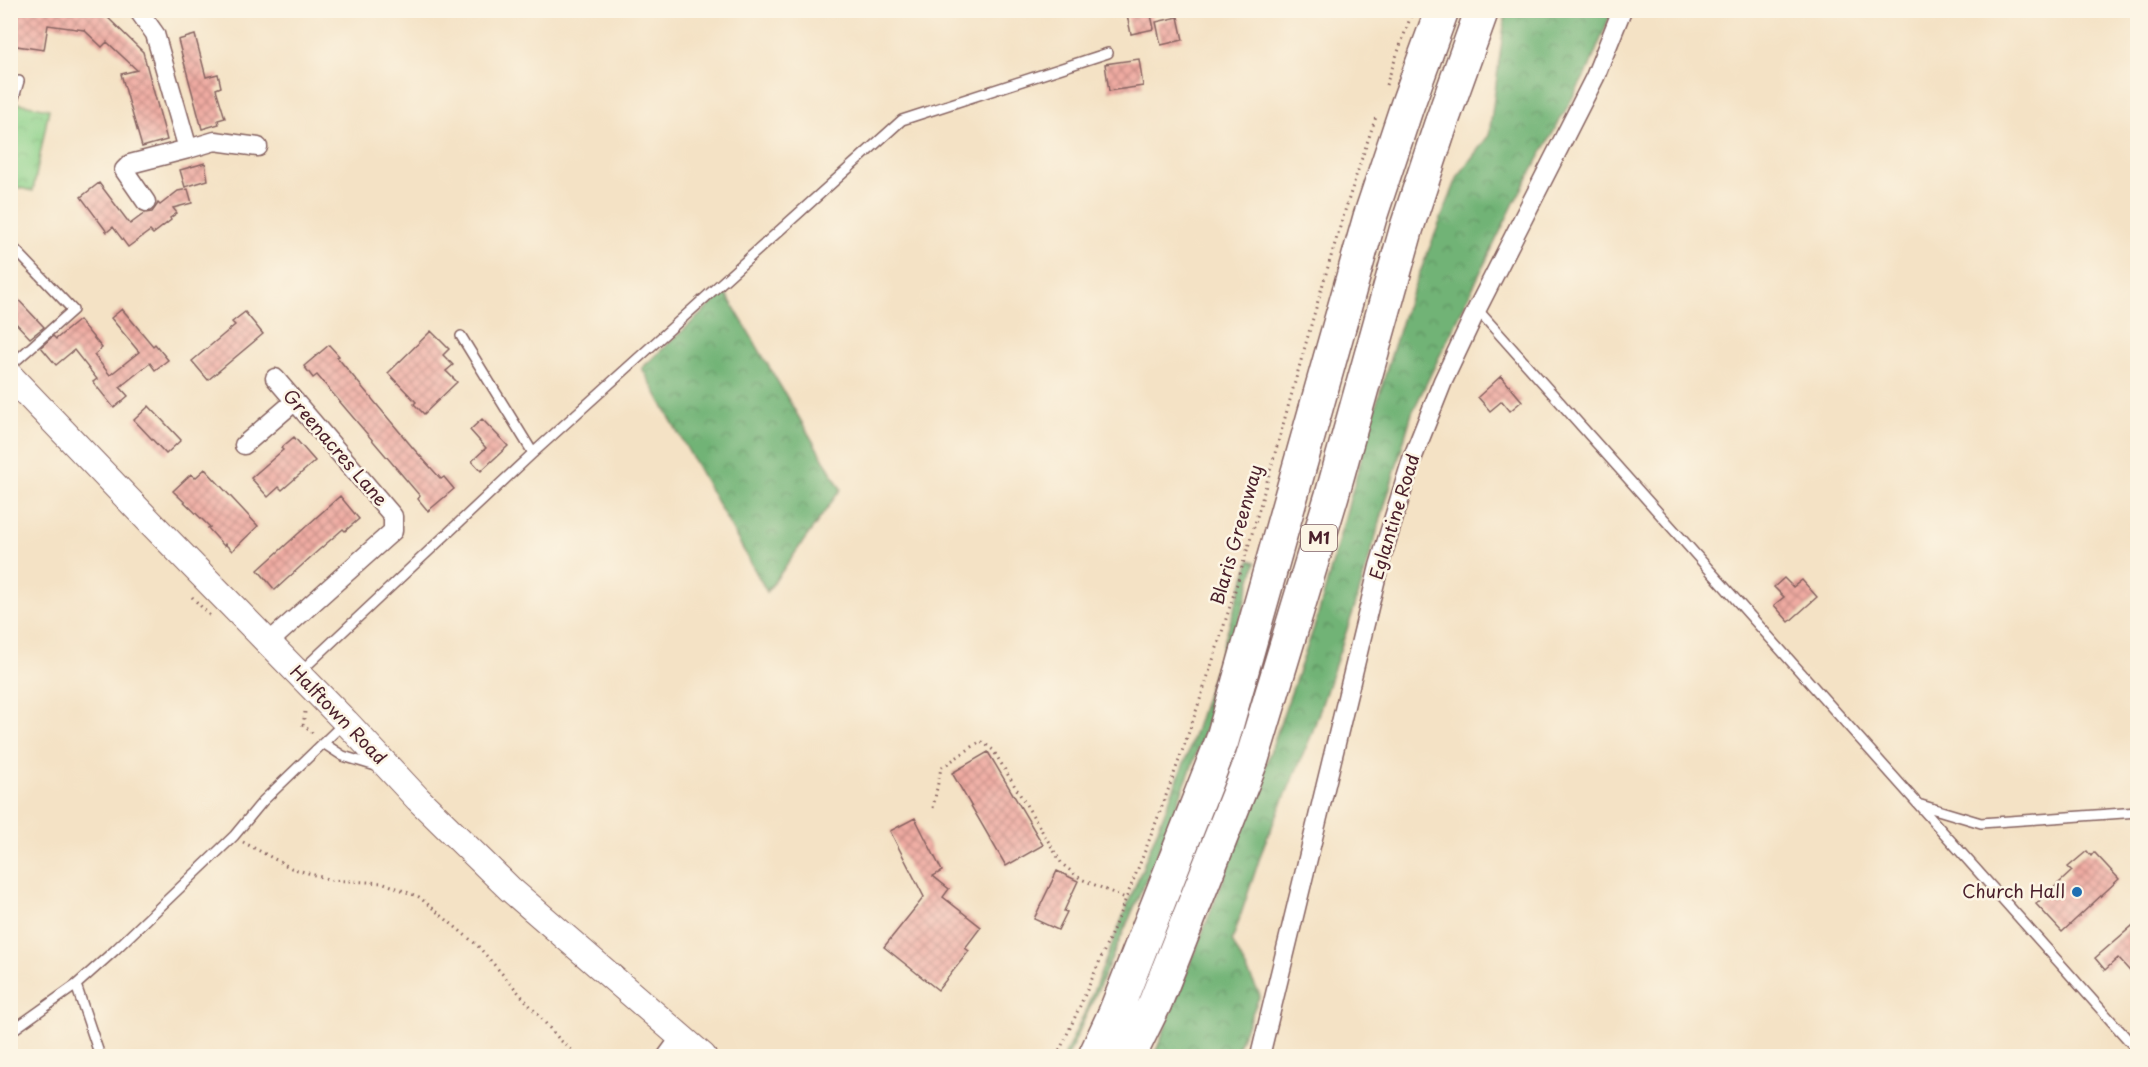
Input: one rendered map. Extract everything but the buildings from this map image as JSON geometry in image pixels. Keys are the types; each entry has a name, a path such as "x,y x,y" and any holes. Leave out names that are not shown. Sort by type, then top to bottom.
{"highway":[{"name":"M1","path":"1095,1056 1120,1002 1222,741 1370,217 1442,10"},
{"name":"M1","path":"1129,1056 1155,1003 1252,759 1332,495 1407,227 1482,10"}],"street":[{"path":"138,10 154,34 188,149"},
{"name":"Eglantine Road","path":"1260,1056 1379,566 1412,459 1443,381 1595,77 1622,10"},
{"path":"146,202 124,170 130,164 215,141 258,147"},
{"name":"Halftown Road","path":"10,376 391,771 510,889 674,1047 703,1056"},
{"name":"Greenacres Lane","path":"268,643 393,531 393,516 275,378"},
{"path":"244,445 295,401"}],"lane":[{"path":"298,674 533,453 902,120 1108,53"},
{"path":"10,111 18,81"},
{"path":"10,244 73,310 10,366"},
{"path":"1477,309 2138,1051"},
{"path":"461,336 533,453"},
{"path":"10,1032 76,985 114,951 234,836 263,801 346,722"},
{"path":"323,743 343,756 391,771"},
{"path":"1920,805 1981,823 2138,812"},
{"path":"76,985 100,1056"}],"path":[{"path":"1385,91 1413,10"},
{"name":"Blaris Greenway","path":"1057,1056 1090,986 1125,898 1176,766 1226,620 1328,262 1377,113"},
{"path":"933,808 941,768 981,741 993,750 1062,864 1081,879 1125,898"},
{"path":"234,836 291,868 331,880 384,883 419,897 477,945 560,1040 579,1056"}],"green space":[{"path":"1506,11 1612,11 1589,68 1514,203 1412,413 1356,603 1311,736 1264,845 1232,941 1260,995 1234,1056 1154,1056 1245,824 1317,619 1375,408 1405,310 1458,176 1489,135"},
{"path":"17,103 49,109 33,191 11,186 11,139"},
{"path":"725,292 841,489 767,592 642,368"},
{"path":"1250,560 1256,562 1233,644 1184,786 1108,967 1068,1056 1064,1056 1085,1012 1188,753"}],"place":[{"name":"Church Hall","path":"2077,892"}]}
